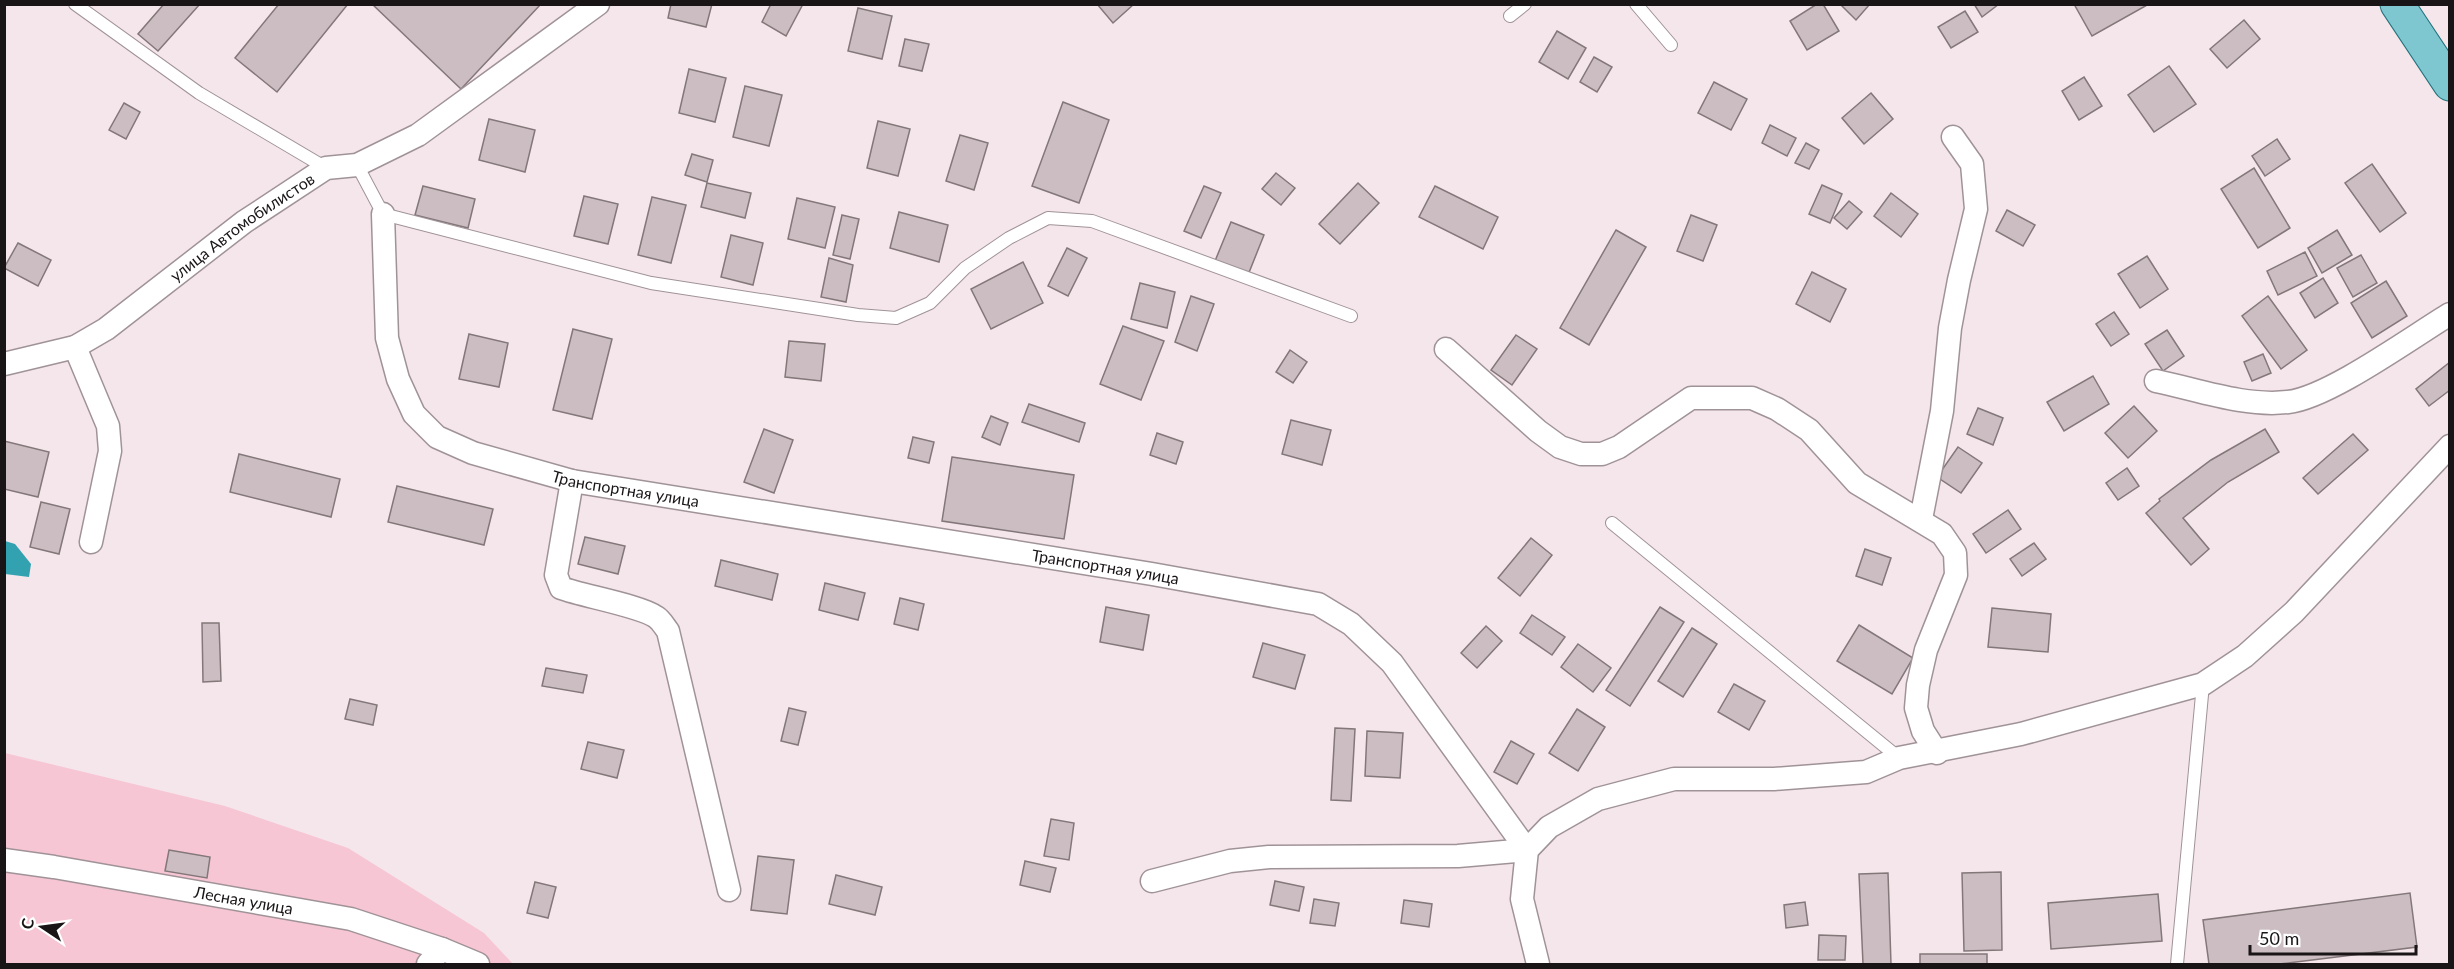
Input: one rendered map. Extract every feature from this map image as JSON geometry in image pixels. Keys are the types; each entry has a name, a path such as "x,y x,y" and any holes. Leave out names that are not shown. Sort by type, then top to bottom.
{"main road":[{"path":"2397,4 2450,84"}],"street":[{"name":"улица Автомобилистов","path":"4,364 75,347 106,329 244,222 326,168 357,165 418,135 598,4"},
{"path":"1921,519 1942,411 1950,328 1976,210 1972,164 1953,137"},
{"name":"Транспортная улица","path":"382,214 387,338 398,379 414,414 437,438 473,453 572,481 1152,574 1318,604 1351,624 1392,663 1527,850"},
{"path":"2157,381 2257,403 2290,402 2324,391 2450,314"},
{"path":"75,347 108,426 110,451 91,542"},
{"path":"1446,349 1538,431 1560,447 1581,454 1602,454 1619,447 1691,398 1752,399 1777,409 1809,430 1857,483 1887,502 1921,519 1942,534 1955,553 1956,575 1926,650 1918,685 1916,708 1923,731 1937,753"},
{"path":"1538,964 1522,899 1527,850 1549,827 1598,799 1674,779 1774,779 1866,772 1899,758 1937,753 2021,734 2203,684 2245,656 2294,612 2450,446"},
{"path":"572,481 558,553 556,575 558,581 561,588 588,598 645,611 657,617 668,631 729,890"},
{"path":"1152,881 1230,861 1269,857 1458,856 1527,850"},
{"name":"Лесная улица","path":"4,860 351,919 435,957 478,964"}],"lane":[{"path":"75,4 199,93 326,168"},
{"path":"1510,16 1525,4"},
{"path":"1636,4 1671,45"},
{"path":"357,165 382,214 651,283 858,315 896,318 930,303 965,268 1009,238 1048,218 1092,221 1351,316"},
{"path":"1612,523 1899,758"},
{"path":"2177,964 2203,684"}],"shaded area":[{"path":"5,753 225,806 348,848 484,933 513,964 5,964"}],"water":[{"path":"5,541 15,544 31,564 29,577 5,574"}],"building":[{"path":"164,4 200,4 158,51 138,34"},
{"path":"279,4 348,4 277,92 235,58"},
{"path":"372,4 541,4 461,89"},
{"path":"671,4 712,4 706,27 668,18"},
{"path":"771,4 803,4 786,36 762,22"},
{"path":"1097,4 1134,4 1113,23"},
{"path":"1817,4 1823,4 1839,31 1807,50 1790,21"},
{"path":"1840,4 1870,4 1856,20"},
{"path":"1974,4 1999,4 1982,17"},
{"path":"2074,4 2149,4 2092,36"},
{"path":"858,8 892,16 882,59 848,51"},
{"path":"1965,11 1978,32 1951,48 1938,27"},
{"path":"2244,20 2260,39 2227,68 2210,49"},
{"path":"1557,31 1586,48 1568,79 1539,62"},
{"path":"905,39 929,44 922,71 899,66"},
{"path":"1594,57 1612,67 1597,92 1580,82"},
{"path":"2169,66 2196,104 2154,132 2128,95"},
{"path":"689,69 726,78 715,122 679,113"},
{"path":"2084,77 2102,106 2079,120 2062,91"},
{"path":"1714,82 1747,99 1731,130 1698,113"},
{"path":"745,86 782,95 769,146 733,137"},
{"path":"1871,93 1893,119 1864,144 1842,118"},
{"path":"1063,102 1109,120 1079,203 1032,186"},
{"path":"124,103 140,112 126,139 109,130"},
{"path":"489,119 535,130 525,172 479,160"},
{"path":"878,121 910,129 898,176 867,168"},
{"path":"1770,125 1796,138 1787,156 1762,143"},
{"path":"960,135 988,143 974,190 946,181"},
{"path":"2277,139 2290,159 2265,176 2252,156"},
{"path":"1806,143 1819,150 1809,169 1795,163"},
{"path":"692,154 713,160 707,182 685,175"},
{"path":"2372,164 2406,213 2380,232 2345,183"},
{"path":"2254,168 2290,228 2258,248 2221,189"},
{"path":"1276,173 1295,188 1281,205 1262,189"},
{"path":"707,183 751,193 745,218 701,207"},
{"path":"1358,183 1379,203 1340,244 1319,224"},
{"path":"1822,185 1842,194 1830,223 1809,214"},
{"path":"423,186 475,199 468,228 415,215"},
{"path":"1204,186 1221,193 1201,238 1184,231"},
{"path":"1435,186 1498,217 1483,249 1419,217"},
{"path":"1891,193 1918,214 1901,237 1874,216"},
{"path":"584,196 618,204 608,244 574,236"},
{"path":"652,197 686,205 671,263 638,255"},
{"path":"797,198 835,207 825,248 788,239"},
{"path":"1849,201 1862,212 1847,229 1834,218"},
{"path":"2007,210 2035,225 2023,246 1996,231"},
{"path":"899,212 948,225 939,262 890,248"},
{"path":"842,215 859,219 850,259 833,255"},
{"path":"1691,215 1717,225 1703,261 1677,251"},
{"path":"1231,222 1264,235 1248,275 1215,261"},
{"path":"1616,230 1646,247 1589,345 1560,328"},
{"path":"2337,230 2352,255 2322,273 2308,248"},
{"path":"731,235 763,243 753,285 721,277"},
{"path":"18,243 51,260 38,286 4,268"},
{"path":"1067,248 1087,258 1068,296 1048,286"},
{"path":"2305,252 2317,276 2278,295 2267,271"},
{"path":"2361,255 2377,283 2353,297 2337,268"},
{"path":"2147,256 2168,289 2140,308 2118,274"},
{"path":"829,258 853,265 846,302 821,297"},
{"path":"1023,262 1043,303 991,329 971,289"},
{"path":"1812,272 1846,289 1830,322 1796,304"},
{"path":"2323,278 2338,303 2315,318 2300,293"},
{"path":"2386,281 2407,316 2372,338 2351,303"},
{"path":"1140,283 1175,292 1167,328 1131,319"},
{"path":"1191,296 1214,304 1197,351 1175,342"},
{"path":"2268,296 2307,350 2281,369 2242,316"},
{"path":"2114,312 2129,334 2111,346 2096,324"},
{"path":"1123,326 1164,341 1141,400 1100,384"},
{"path":"573,329 612,339 592,419 553,410"},
{"path":"2167,330 2184,356 2163,371 2145,344"},
{"path":"469,334 508,343 499,387 459,379"},
{"path":"1516,335 1537,349 1512,385 1491,370"},
{"path":"789,341 825,344 821,381 785,377"},
{"path":"1290,350 1307,362 1293,383 1276,372"},
{"path":"2263,354 2271,373 2252,381 2244,362"},
{"path":"2450,362 2450,390 2429,406 2416,389"},
{"path":"2093,376 2109,404 2064,431 2047,402"},
{"path":"1029,404 1085,423 1079,442 1022,422"},
{"path":"2134,406 2157,431 2128,458 2105,433"},
{"path":"1978,408 2003,418 1993,445 1967,434"},
{"path":"991,416 1008,423 1000,445 982,437"},
{"path":"1291,420 1331,430 1322,465 1282,454"},
{"path":"764,429 793,440 774,493 744,482"},
{"path":"2265,429 2279,452 2228,482 2183,518 2209,549 2191,565 2146,513 2160,501 2159,499 2211,460"},
{"path":"1157,433 1183,442 1176,464 1150,455"},
{"path":"2353,434 2368,450 2318,494 2303,478"},
{"path":"913,437 934,442 929,463 908,458"},
{"path":"4,441 49,452 38,497 4,489"},
{"path":"1958,447 1982,463 1961,493 1937,477"},
{"path":"239,454 340,479 331,517 230,492"},
{"path":"952,457 1074,475 1064,539 942,521"},
{"path":"2127,468 2139,486 2118,500 2106,483"},
{"path":"397,486 493,509 484,545 388,522"},
{"path":"41,502 70,509 59,554 30,547"},
{"path":"2008,510 2021,529 1986,553 1973,534"},
{"path":"585,537 625,546 618,574 578,564"},
{"path":"1531,538 1552,555 1520,596 1498,578"},
{"path":"2034,543 2046,559 2022,576 2010,559"},
{"path":"1865,549 1891,558 1882,585 1856,576"},
{"path":"721,560 778,574 772,600 715,586"},
{"path":"825,583 865,593 858,620 819,610"},
{"path":"900,598 924,604 918,630 894,624"},
{"path":"1106,607 1149,615 1143,650 1100,642"},
{"path":"1660,607 1684,622 1630,706 1606,690"},
{"path":"1992,608 2051,614 2048,652 1988,647"},
{"path":"1532,615 1565,637 1552,655 1520,633"},
{"path":"202,623 219,623 221,681 203,682"},
{"path":"1859,625 1913,658 1892,694 1837,661"},
{"path":"1486,626 1502,641 1477,668 1461,653"},
{"path":"1692,628 1717,644 1683,697 1658,681"},
{"path":"1263,643 1305,655 1295,689 1253,677"},
{"path":"1578,644 1611,668 1593,692 1561,667"},
{"path":"546,668 587,675 583,693 542,686"},
{"path":"1734,684 1765,701 1749,730 1718,712"},
{"path":"350,699 377,705 373,725 345,719"},
{"path":"789,708 806,712 798,745 781,741"},
{"path":"1577,709 1605,727 1578,771 1549,753"},
{"path":"1335,728 1355,729 1351,801 1331,800"},
{"path":"1367,731 1403,733 1400,778 1365,776"},
{"path":"1511,741 1534,754 1517,784 1494,772"},
{"path":"588,742 624,750 617,778 581,769"},
{"path":"1051,819 1074,823 1069,860 1044,856"},
{"path":"169,850 210,857 207,878 165,871"},
{"path":"758,856 794,860 787,914 751,910"},
{"path":"1025,861 1056,868 1050,892 1020,885"},
{"path":"2001,872 2002,950 1964,951 1962,873"},
{"path":"1888,873 1891,964 1863,964 1859,874"},
{"path":"836,875 882,887 875,915 829,904"},
{"path":"1275,881 1304,887 1299,911 1270,905"},
{"path":"535,882 556,887 548,918 527,913"},
{"path":"2410,893 2417,947 2279,964 2209,964 2203,920"},
{"path":"2158,894 2162,941 2051,949 2048,903"},
{"path":"1314,899 1339,903 1335,926 1310,923"},
{"path":"1404,900 1432,904 1429,927 1401,923"},
{"path":"1805,902 1808,925 1786,928 1784,905"},
{"path":"1819,935 1846,936 1845,960 1818,960"},
{"path":"1920,954 1987,954 1987,964 1920,964"}]}
